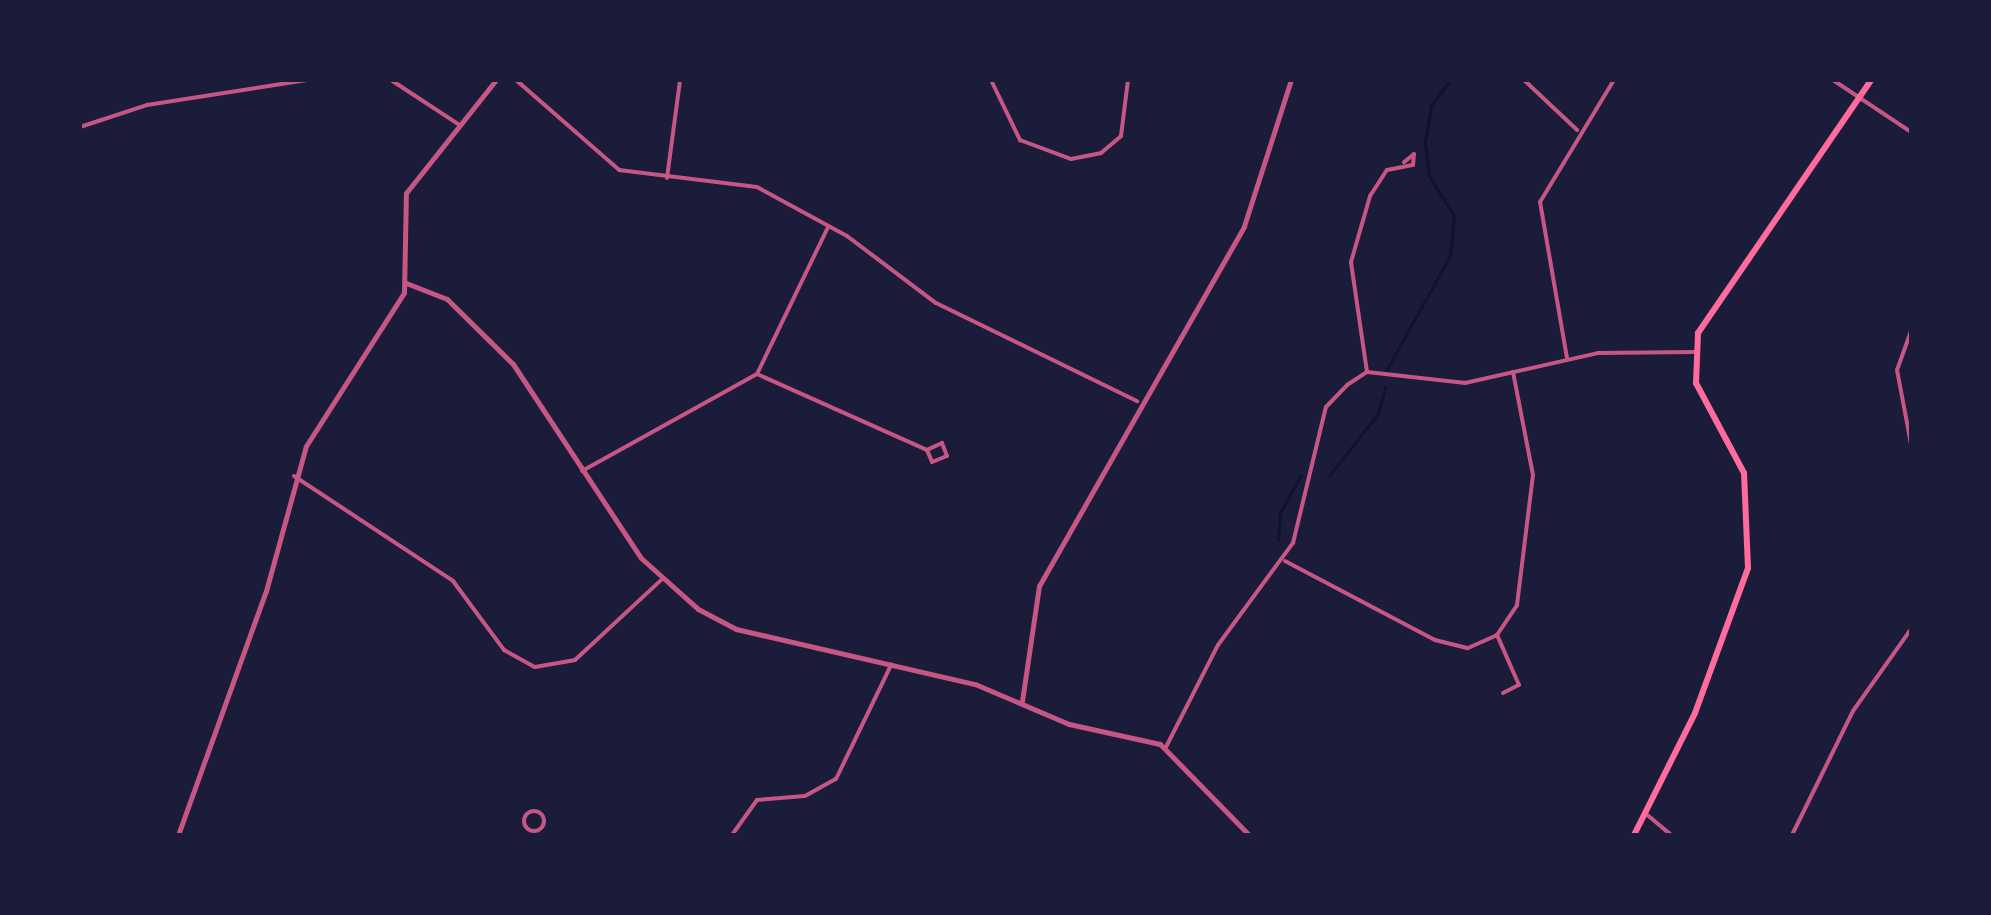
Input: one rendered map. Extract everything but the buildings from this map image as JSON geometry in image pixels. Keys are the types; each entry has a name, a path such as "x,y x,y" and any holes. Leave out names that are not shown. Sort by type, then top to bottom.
{"main road":[{"path":"1634,835 1710,679 1748,568 1744,473 1699,391 1694,352 1717,294 1872,80"}],"street":[{"path":"80,127 147,105 307,80"},
{"path":"390,80 458,124"},
{"path":"178,835 266,591 294,476 406,283 402,206 458,124 496,80"},
{"path":"516,80 595,157 667,178 740,181 828,226 936,303 1137,402"},
{"path":"667,178 680,80"},
{"path":"991,80 1020,140 1071,159 1101,154 1120,136 1128,80"},
{"path":"1022,701 1036,594 1137,402 1244,226 1291,80"},
{"path":"1524,80 1577,130"},
{"path":"1568,358 1540,202 1577,130 1614,80"},
{"path":"1833,80 1911,132"},
{"path":"1367,372 1351,262 1380,178 1404,162"},
{"path":"582,471 758,374 828,226"},
{"path":"406,283 447,299 513,364 582,471 661,580 736,629 891,665 1022,701 1069,724 1166,747 1249,835"},
{"path":"1911,332 1898,370 1911,444"},
{"path":"1166,747 1218,645 1283,560 1302,521 1326,407 1367,372 1465,383 1568,358 1694,352"},
{"path":"1283,560 1435,640 1468,648 1496,635 1517,605 1531,515 1530,440 1513,372"},
{"path":"758,374 927,450 932,462 948,456 942,443 927,450"},
{"path":"294,476 453,582 504,650 535,667 575,660 661,580"},
{"path":"1792,835 1853,711 1911,629"},
{"path":"1496,635 1519,679 1503,693"},
{"path":"732,835 757,800 805,796 836,780 891,665"},
{"path":"518,835 526,827 528,812 542,814 541,828 526,827"},
{"path":"1645,813 1671,835"}],"waterway":[{"path":"1387,369 1450,256 1454,216 1429,176 1425,141 1431,106 1450,80"},
{"path":"1329,476 1378,414 1385,387"},
{"path":"1278,541 1280,513 1301,475"}]}
